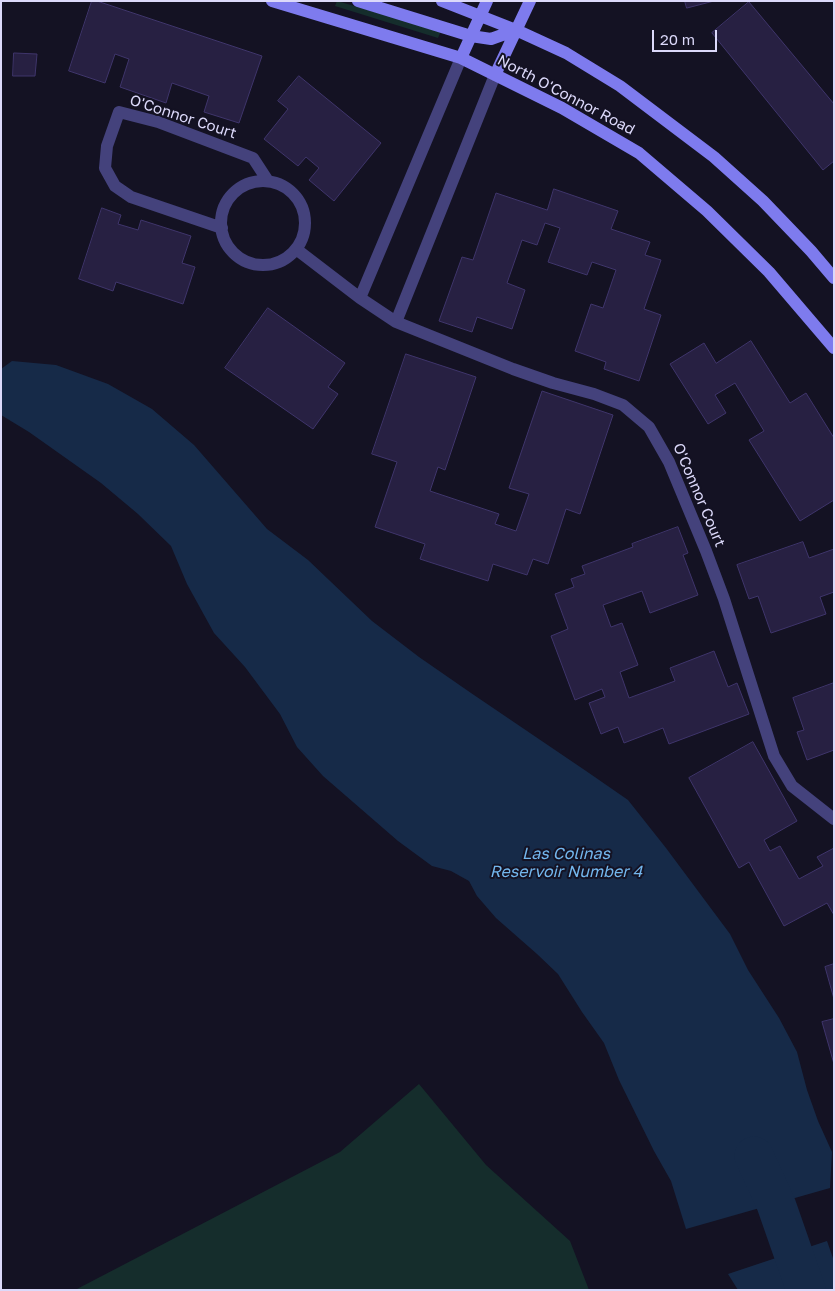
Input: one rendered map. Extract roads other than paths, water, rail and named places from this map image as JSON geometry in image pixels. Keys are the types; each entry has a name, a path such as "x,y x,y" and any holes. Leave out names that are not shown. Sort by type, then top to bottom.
{"main road":[{"name":"North O'Connor Road","path":"272,1 461,58 562,108 639,153 707,211 769,272 834,348"},
{"path":"358,1 471,36 491,39 516,30"},
{"name":"North O'Connor Road","path":"442,1 516,30 566,53 620,86 714,157 763,201 834,278"},
{"path":"461,58 487,1"},
{"path":"495,75 530,1"}],"street":[{"path":"360,298 461,58"},
{"path":"396,322 495,75"},
{"name":"O'Connor Court","path":"222,228 130,197 115,186 105,168 107,146 119,112 158,122 253,158 268,181"},
{"path":"268,181 284,186 297,196 304,211 305,228 300,243 290,256 275,264 258,265 242,260 230,249 222,234 221,218 226,202 237,189 252,182 268,181"},
{"name":"O'Connor Court","path":"296,249 360,298 396,322 513,369 623,405 649,427 669,462 724,598 774,756 792,786 834,819"}],"water":[{"name":"Las Colinas Reservoir Number 4","path":"12,361 56,365 108,384 152,409 194,445 267,529 308,560 372,621 419,657 628,800 730,934 748,970 779,1018 797,1052 807,1090 832,1152 830,1188 686,1229 671,1181 619,1080 604,1043 558,974 496,918 477,896 469,881 451,871 432,866 398,841 323,776 297,747 280,714 245,667 214,633 187,584 171,546 138,514 101,483 29,432 1,415 1,369"},
{"path":"827,1241 834,1261 834,1290 738,1290 728,1274"}],"waterway":[{"path":"754,1156 776,1204 806,1290"}]}
